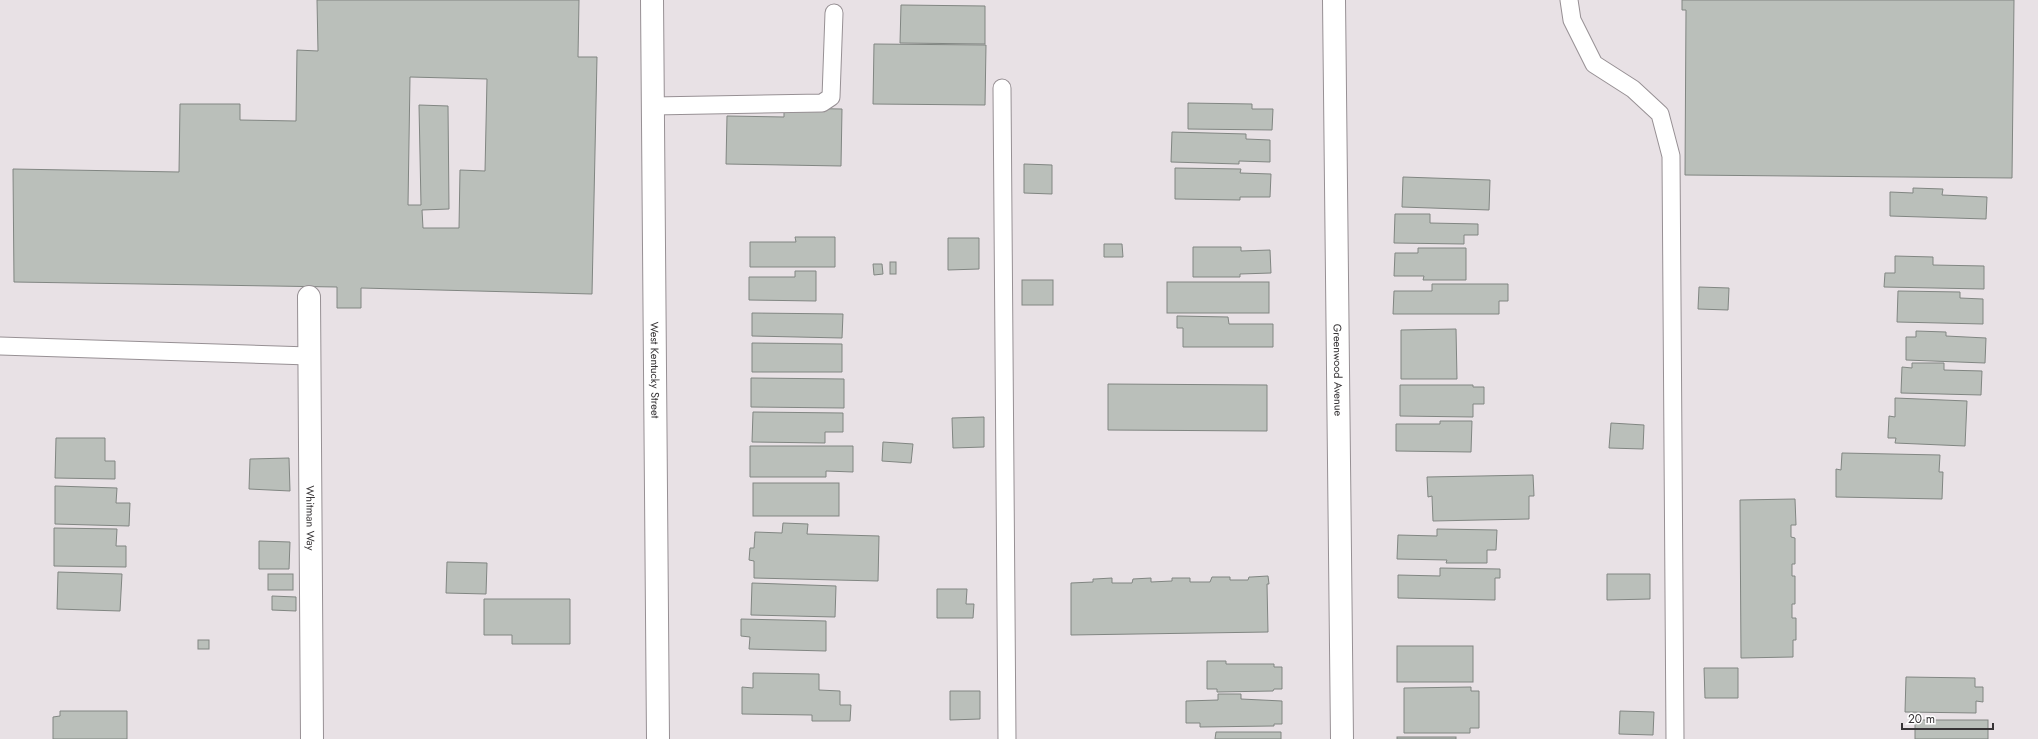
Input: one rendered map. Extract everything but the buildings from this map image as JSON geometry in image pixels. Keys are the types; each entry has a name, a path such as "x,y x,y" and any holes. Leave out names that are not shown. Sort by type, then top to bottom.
{"street":[{"name":"West Kentucky Street","path":"652,0 658,739"},
{"name":"Greenwood Avenue","path":"1334,0 1342,739"},
{"name":"Whitman Way","path":"309,297 312,739"}],"lane":[{"path":"1569,0 1572,20 1594,64 1633,89 1660,114 1671,156 1675,739"},
{"path":"653,106 822,103 831,97 834,13"},
{"path":"1002,88 1007,739"},
{"path":"0,346 309,356"}]}
